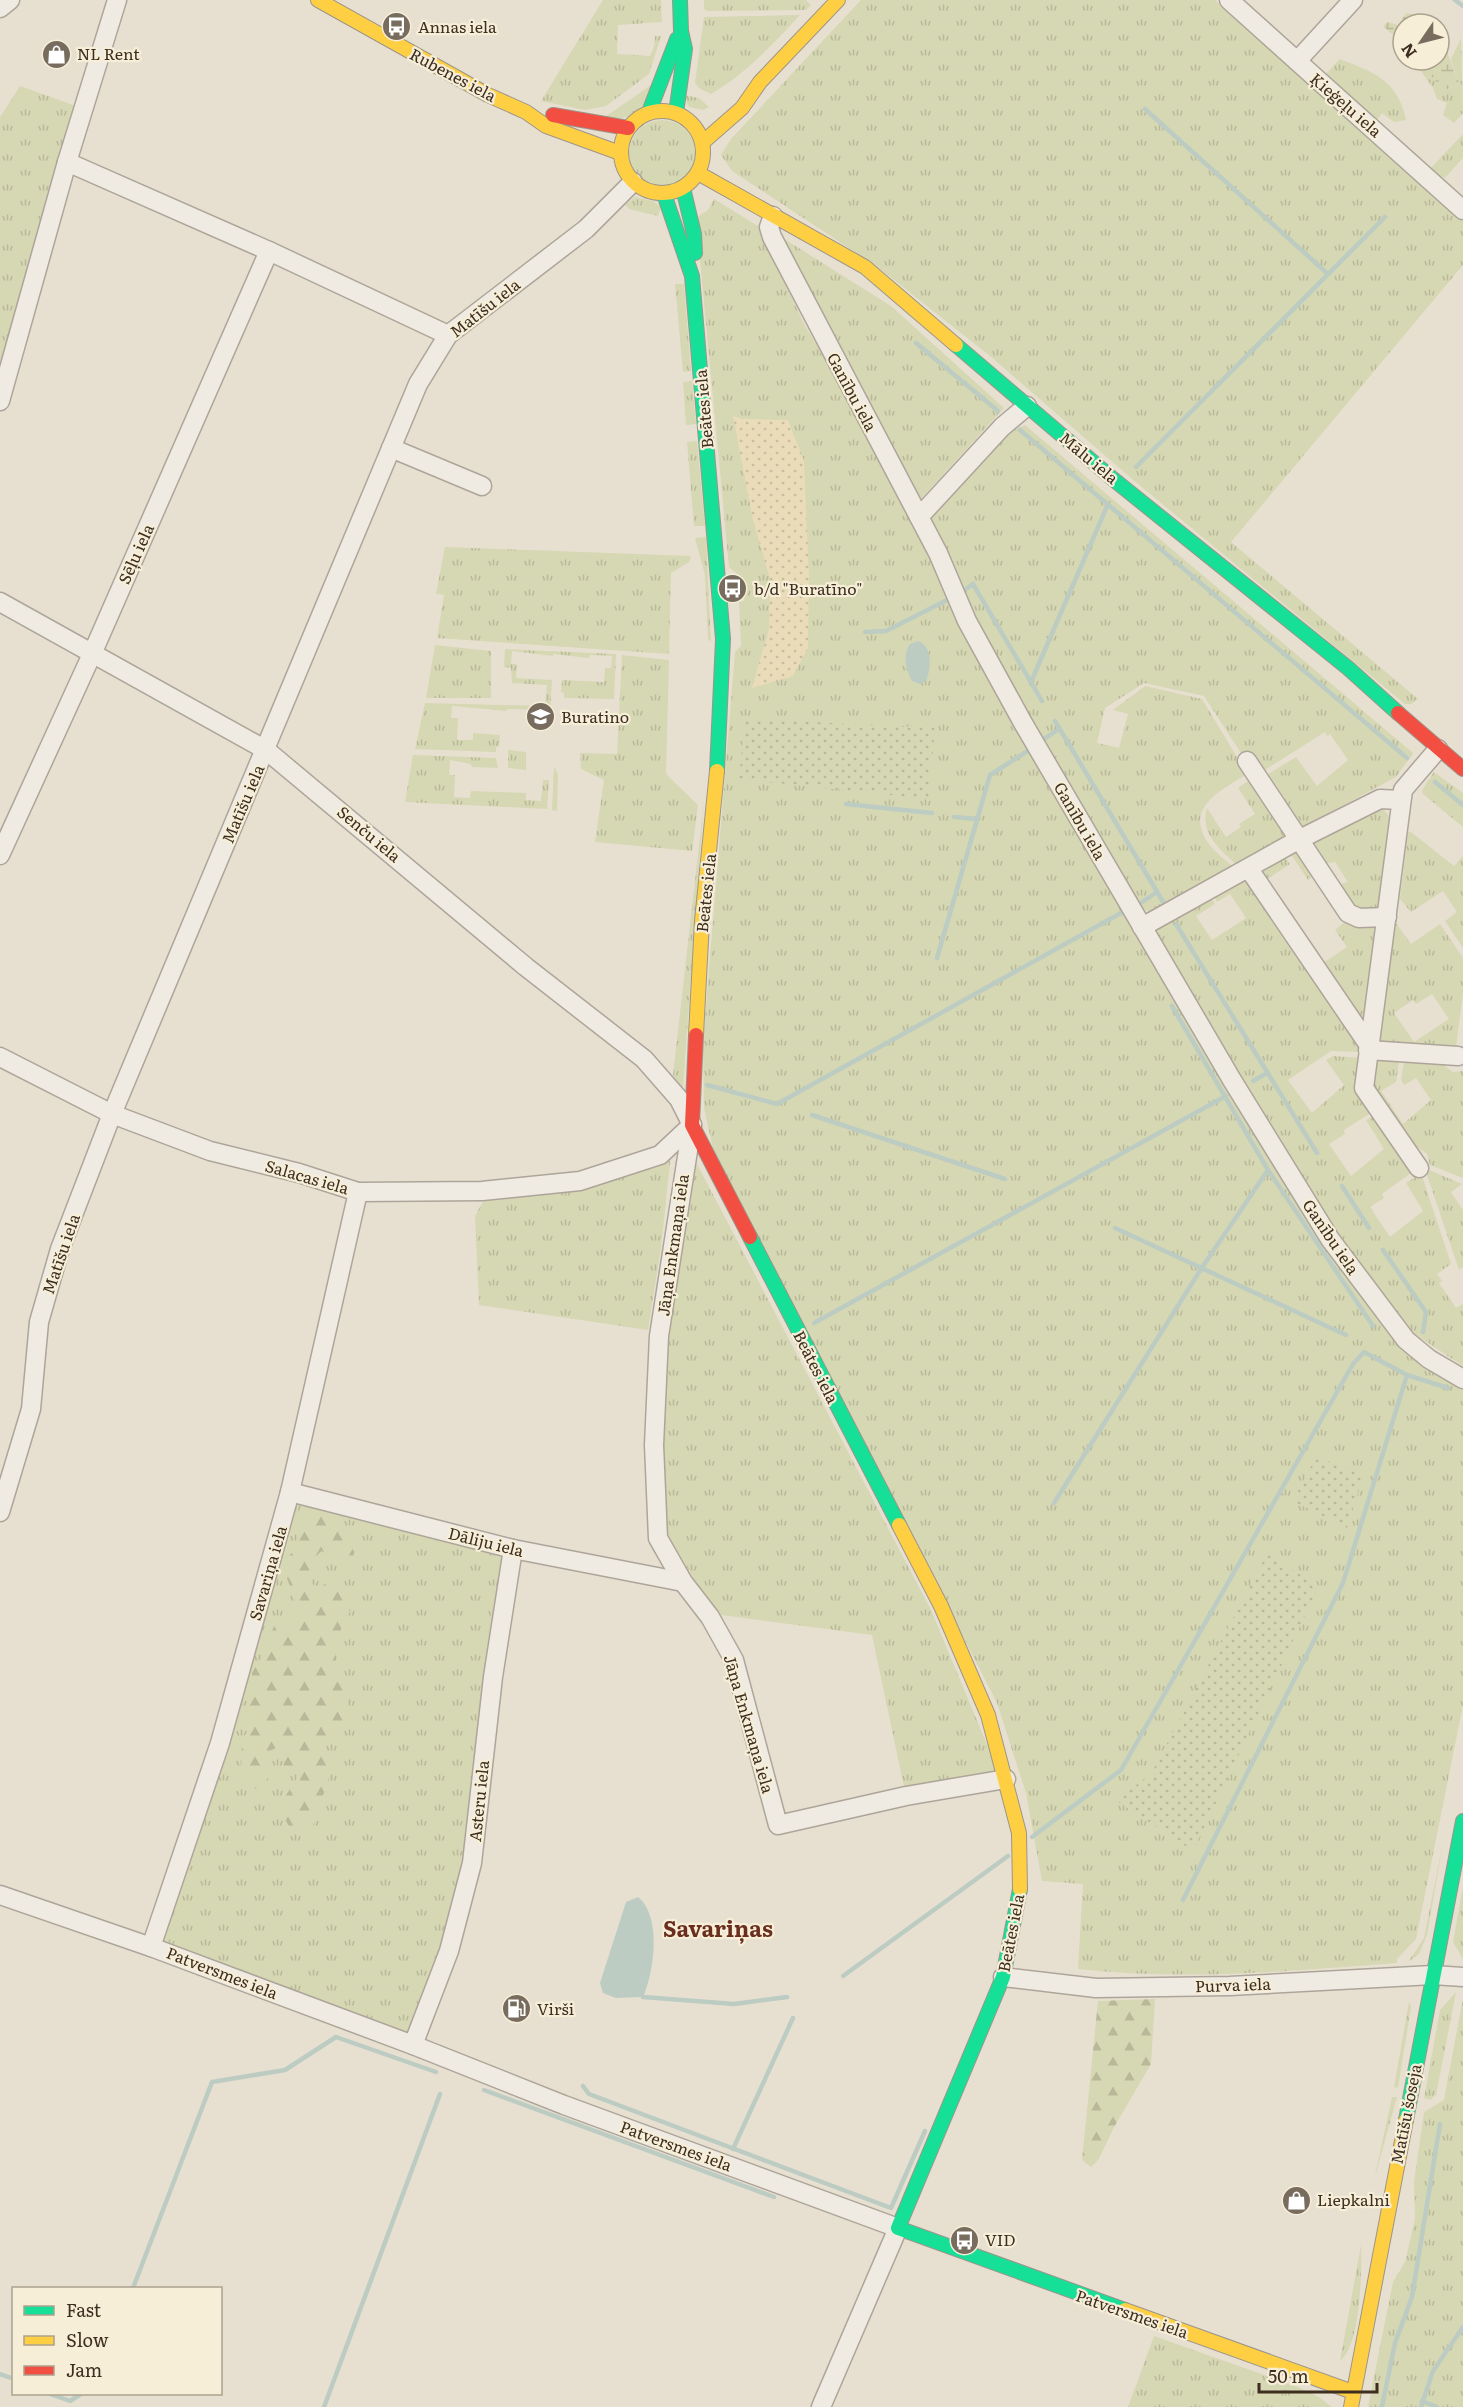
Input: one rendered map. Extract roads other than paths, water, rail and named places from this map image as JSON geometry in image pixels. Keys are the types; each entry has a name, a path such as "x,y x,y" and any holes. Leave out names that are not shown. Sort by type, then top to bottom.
{"street":[{"path":"0,8 10,0"},
{"path":"0,401 67,162 117,0"},
{"name":"Rubenes iela","path":"318,0 488,95 526,112 546,126 620,153"},
{"path":"676,113 685,50 681,31 680,0"},
{"path":"730,98 760,82 838,0"},
{"name":"Ķieģeļu iela","path":"1229,0 1463,210"},
{"path":"1297,61 1353,0"},
{"path":"650,112 681,31"},
{"path":"702,143 743,108 753,97 760,82"},
{"name":"Rubenes iela","path":"526,112 628,128"},
{"path":"650,112 676,113 690,122 702,143 702,164 698,173 683,188 664,194 642,189 633,182 622,164 620,153 628,128 650,112"},
{"path":"690,122 707,113"},
{"path":"67,162 268,251 448,335"},
{"name":"Mālu iela","path":"698,173 865,267 1027,406 1348,669 1463,769"},
{"name":"Matīšu iela","path":"0,1512 31,1409 39,1322 60,1249 112,1114 418,384 448,335 586,229 633,182"},
{"name":"Beātes iela","path":"683,188 694,234 695,259 692,276"},
{"name":"Beātes iela","path":"664,194 692,276 723,639 716,798 702,921 692,1125 941,1606 988,1715 1019,1833 1020,1895 1002,1977 821,2407"},
{"name":"Ganību iela","path":"773,216 769,227 772,237 938,553 967,621 1142,927 1330,1239 1406,1340 1429,1359 1463,1379"},
{"name":"Sēļu iela","path":"2,846 92,654 268,251"},
{"path":"919,517 1002,427 1027,406"},
{"path":"391,448 482,486"},
{"name":"Senču iela","path":"0,602 266,750 526,967 644,1059 679,1099 692,1125"},
{"path":"1419,1168 1364,1088 1403,790 1438,749"},
{"path":"1247,761 1348,913 1359,918 1387,917"},
{"path":"1142,927 1298,840 1380,799 1401,800"},
{"path":"1249,869 1368,1047"},
{"path":"1368,1047 1458,1056"},
{"name":"Salacas iela","path":"0,1057 112,1114 210,1151 299,1173 358,1192 482,1191 580,1181 660,1155 692,1125"},
{"name":"Jāņa Enkmaņa iela","path":"692,1125 659,1336 654,1445 658,1538 684,1582 710,1617 734,1660 778,1824 906,1796 1006,1779"},
{"name":"Savariņa iela","path":"151,1947 220,1743 290,1492 358,1192"},
{"name":"Dāliju iela","path":"290,1492 513,1549 684,1582"},
{"name":"Asteru iela","path":"413,2044 449,1951 472,1863 493,1677 513,1549"},
{"name":"Matīšu šoseja","path":"1351,2407 1463,1821"},
{"name":"Patversmes iela","path":"0,1895 151,1947 413,2044 564,2105 1353,2392"},
{"name":"Purva iela","path":"1002,1977 1096,1988 1241,1985 1433,1975 1463,1977"}],"waterway":[{"path":"1455,0 1463,6"},
{"path":"1145,109 1328,274"},
{"path":"1136,467 1385,217"},
{"path":"916,343 998,411"},
{"path":"1020,430 1407,758"},
{"path":"1031,682 1108,504"},
{"path":"966,589 973,584 1042,701"},
{"path":"865,632 886,631 947,600"},
{"path":"1055,721 1165,905"},
{"path":"1044,739 1059,729"},
{"path":"937,958 990,775 1029,750"},
{"path":"1435,782 1463,805"},
{"path":"846,804 932,813"},
{"path":"954,817 977,819"},
{"path":"1142,902 1157,892"},
{"path":"707,1085 777,1104 1121,913"},
{"path":"1176,924 1317,1153"},
{"path":"1172,1006 1268,1170 1373,1326"},
{"path":"1253,1081 1267,1073"},
{"path":"814,1323 1226,1096"},
{"path":"812,1115 1005,1179"},
{"path":"1054,1503 1201,1269 1268,1170"},
{"path":"1342,1186 1369,1228"},
{"path":"1115,1228 1346,1335"},
{"path":"1383,1250 1426,1312 1423,1332"},
{"path":"1032,1837 1121,1770 1353,1364 1364,1352 1407,1375 1448,1388"},
{"path":"1183,1900 1343,1583 1407,1375"},
{"path":"843,1976 1008,1856"},
{"path":"643,1997 734,2004 787,1997"},
{"path":"733,2149 793,2018"},
{"path":"133,2287 212,2082 285,2070 336,2037 436,2072"},
{"path":"583,2086 589,2094 891,2208 925,2131"},
{"path":"484,2090 774,2197"},
{"path":"324,2407 440,2094"},
{"path":"1382,2407 1395,2343 1412,2297 1440,2124"},
{"path":"1421,2407 1433,2371 1463,2327"},
{"path":"0,2374 12,2378"},
{"path":"53,2395 70,2401 79,2395"},
{"path":"1422,2401 1437,2407"}],"place":[{"name":"Annas iela","path":"397,27"},
{"name":"NL Rent","path":"56,54"},
{"name":"b/d \"Buratīno\"","path":"733,589"},
{"name":"Buratino","path":"540,717"},
{"name":"Virši","path":"516,2009"},
{"name":"Liepkalni","path":"1296,2200"},
{"name":"VID","path":"964,2240"}],"district":[{"name":"Savariņas","path":"718,1929"}]}
